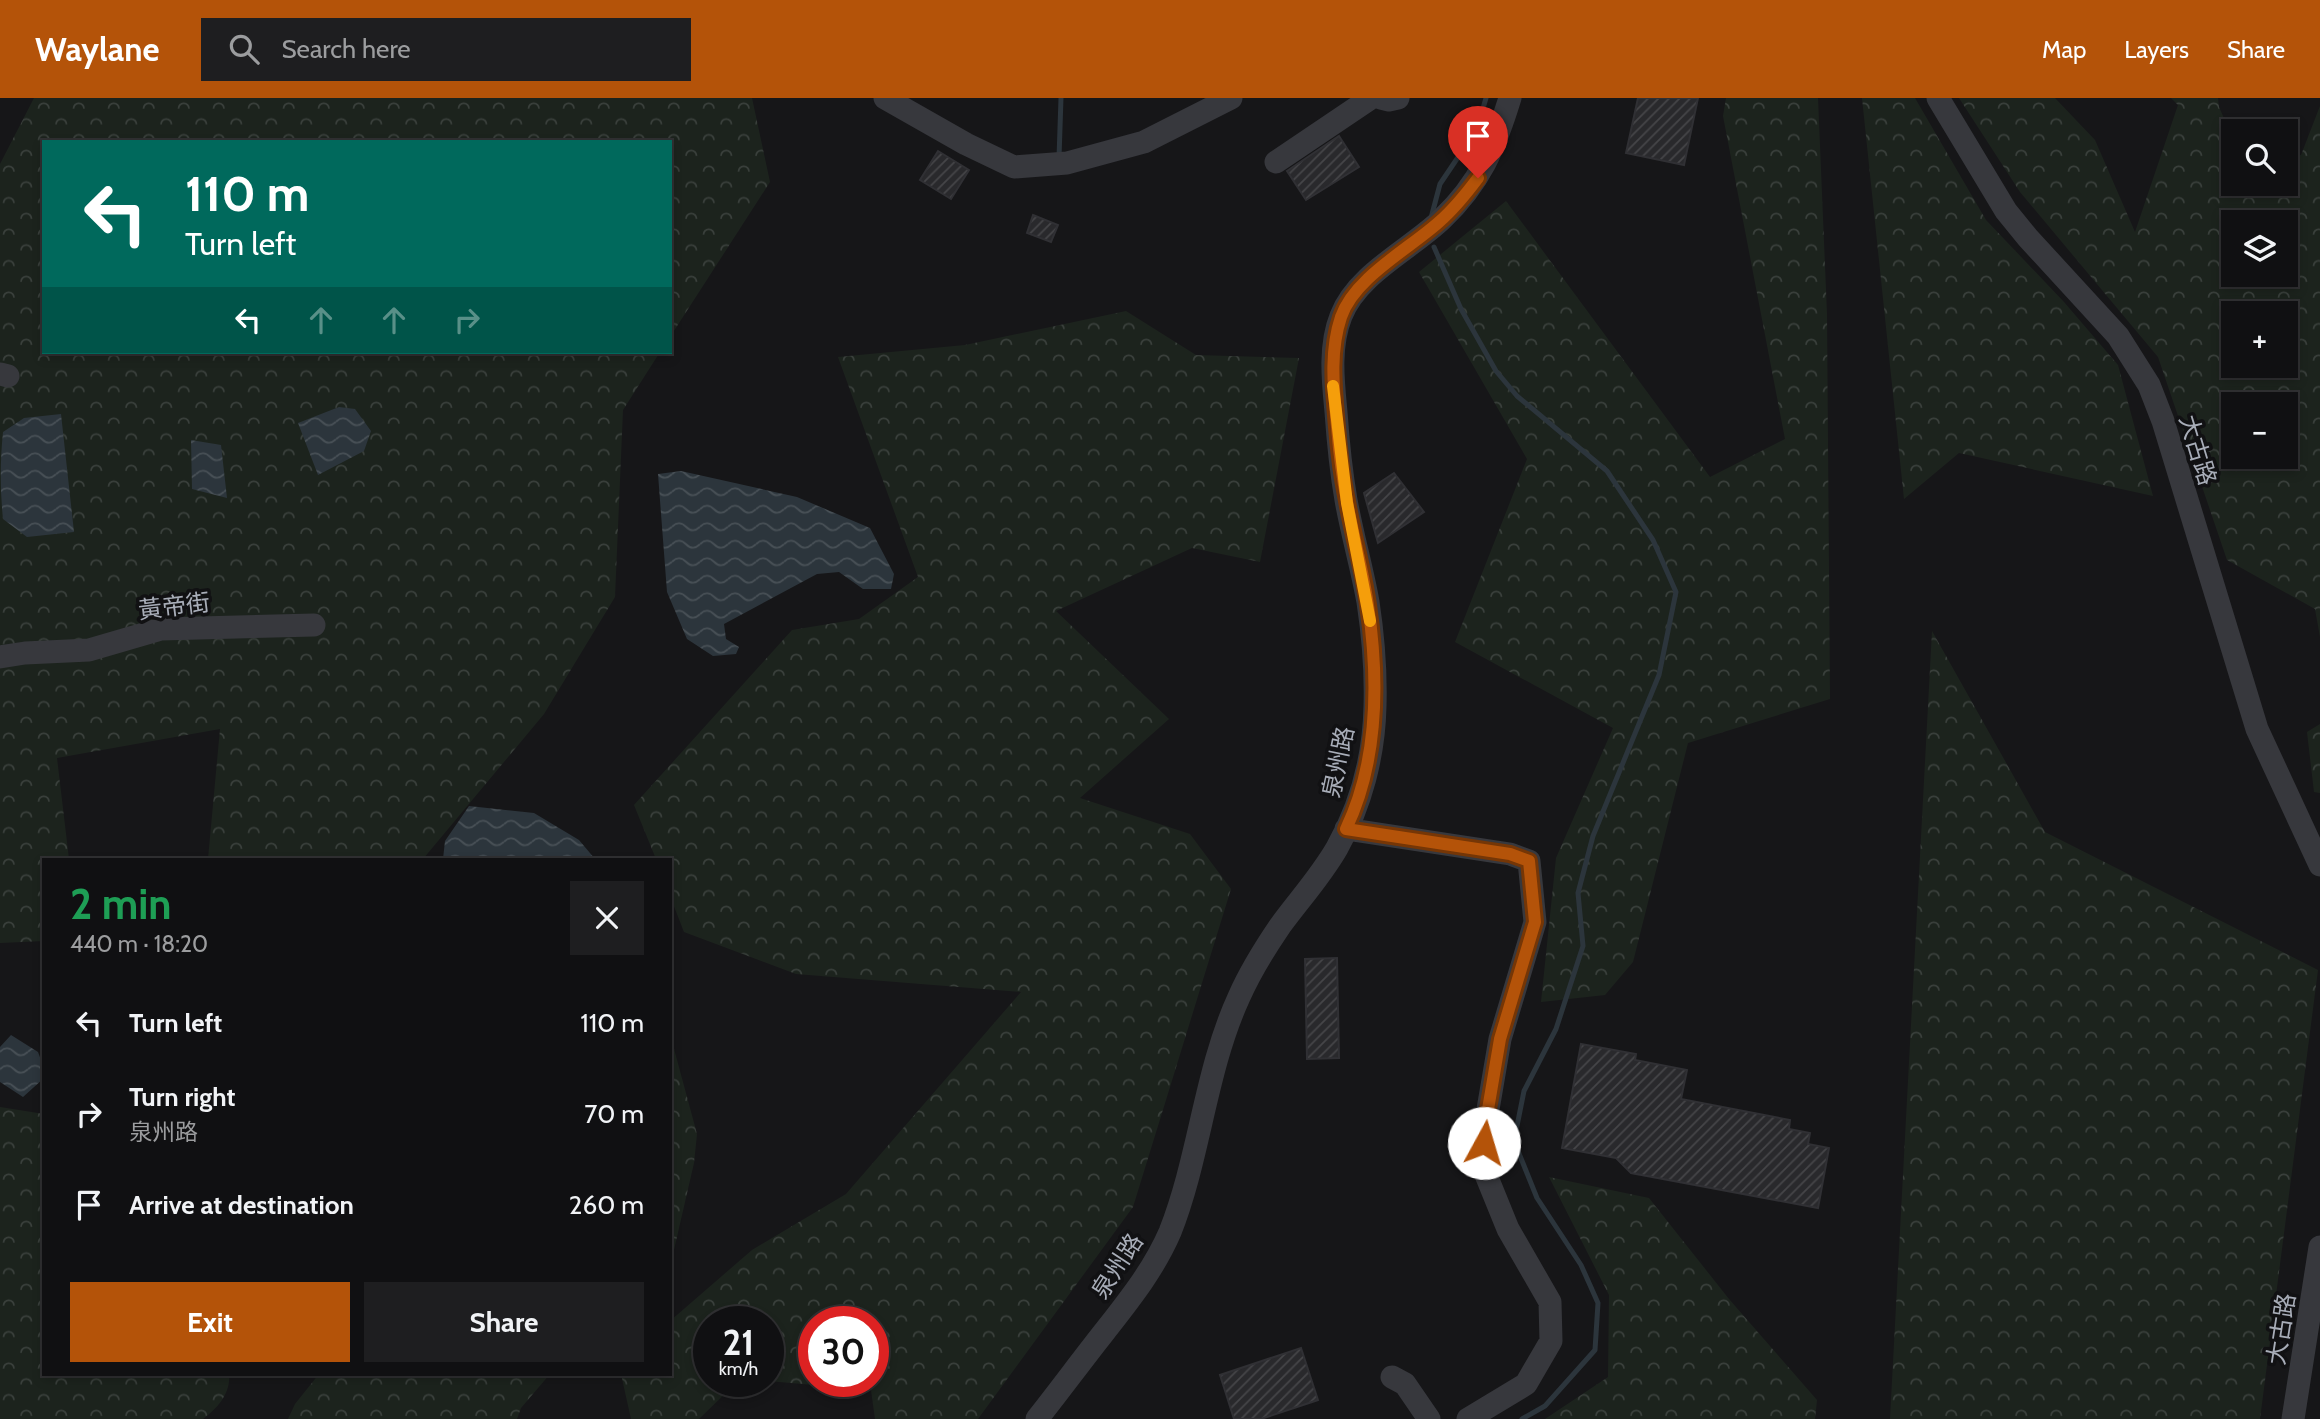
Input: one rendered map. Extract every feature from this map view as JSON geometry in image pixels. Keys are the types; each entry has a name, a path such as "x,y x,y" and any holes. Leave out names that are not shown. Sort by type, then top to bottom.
{"street":[{"path":"885,98 966,144 1014,167 1067,163 1144,142 1231,98"},
{"path":"1276,162 1371,98"},
{"path":"1381,98 1398,98"},
{"name":"泉州路","path":"1037,1419 1137,1291 1156,1261 1170,1230 1199,1135 1218,1051 1239,997 1279,928 1324,868 1346,829 1362,789 1368,764 1375,705 1368,605 1347,503 1332,376 1341,315 1358,289 1461,201 1478,178 1497,140 1510,98"},
{"name":"大古路","path":"1938,98 2006,211 2118,336 2149,385 2163,421 2258,729 2320,865"},
{"name":"黃帝街","path":"0,657 89,650 161,629 314,625"},
{"path":"1346,829 1510,854 1529,861 1535,922 1500,1039 1486,1121 1482,1165 1508,1229 1550,1302 1551,1340 1526,1384 1468,1419"},
{"name":"大古路","path":"2293,1419 2320,1247"},
{"path":"1392,1377 1405,1384 1429,1419"}],"green space":[{"path":"34,98 752,98 770,182 672,334 672,140 42,140 42,354 659,354 623,410 615,597 544,714 424,858 208,858 220,729 57,758 69,858 42,858 42,941 0,943 0,164"},
{"path":"1726,98 1818,98 1827,314 1830,699 1688,743 1633,962 1605,995 1541,1002 1556,858 1613,728 1455,642 1527,459 1419,272 1506,201 1710,477 1785,439 1723,116"},
{"path":"1862,98 1915,98 1986,220 2064,302 2118,365 2153,496 1959,453 1904,499"},
{"path":"1959,98 2055,98 2095,140 2135,232 2178,105 2171,98 2218,98 2224,119 2221,119 2221,196 2298,196 2298,155 2301,155 2320,106 2320,637 2315,609 2227,560 2158,357 2020,192"},
{"path":"1126,311 1196,355 1299,358 1260,562 1192,548 1056,611 1169,719 1080,798 1190,834 1231,889 1133,1207 978,1419 875,1419 872,1397 889,1397 889,1306 798,1306 798,1384 784,1382 784,1306 693,1306 693,1397 722,1397 699,1419 631,1419 621,1376 672,1376 672,1319 752,1250 846,1194 1021,992 796,974 684,932 672,901 672,858 656,858 634,805 792,630 859,619 918,577 838,357 965,345"},
{"path":"1932,631 2045,832 2318,970 2260,1419 1890,1419"},
{"path":"2320,724 2320,793 2314,792 2307,732"},
{"path":"672,1041 697,1134 694,1163 673,1254"},
{"path":"0,1107 42,1114 42,1376 229,1376 229,1381 222,1400 203,1419 0,1419"},
{"path":"1549,1177 1649,1198 1729,1299 1817,1400 1815,1419 1545,1419 1608,1377 1609,1295"},
{"path":"317,1376 548,1376 521,1408 517,1419 288,1419 295,1404"}],"water":[{"path":"339,407 355,409 371,431 364,451 318,475 298,423"},
{"path":"61,414 74,532 27,537 3,519 3,432 24,418"},
{"path":"191,440 221,445 227,498 192,489"},
{"path":"681,471 797,497 870,528 894,574 891,589 863,589 839,572 817,574 724,624 726,639 739,647 736,654 713,656 687,639 667,592 658,474"},
{"path":"469,806 534,813 579,840 594,858 443,858 445,841"},
{"path":"11,1035 38,1052 42,1063 42,1080 23,1097 0,1082 0,1047"}],"building":[{"path":"1638,98 1698,98 1684,165 1626,153"},
{"path":"1339,136 1359,167 1306,200 1287,171"},
{"path":"938,151 969,170 951,199 920,180"},
{"path":"1033,215 1058,225 1051,242 1027,233"},
{"path":"1394,473 1424,512 1378,543 1364,493"},
{"path":"1337,958 1339,1058 1307,1059 1305,959"},
{"path":"1581,1044 1636,1054 1635,1060 1687,1070 1681,1099 1790,1120 1789,1129 1810,1133 1808,1144 1829,1148 1818,1208 1631,1173 1616,1158 1562,1148"},
{"path":"1301,1348 1318,1400 1261,1419 1234,1419 1220,1375"}],"waterway":[{"path":"1059,158 1061,98"},
{"path":"1431,218 1440,184 1477,129 1486,98"},
{"path":"1434,247 1461,309 1496,371 1517,396 1607,471 1653,540 1676,592 1659,675 1593,836 1578,893 1583,946 1556,1029 1524,1091 1514,1141 1537,1198 1581,1265 1598,1303 1595,1350 1545,1406 1522,1419"}],"slow traffic":[{"path":"1333,386 1347,503 1370,621"}],"route":[{"path":"1478,178 1461,201 1440,221 1358,289 1341,315 1332,376 1347,503 1368,605 1375,705 1368,764 1362,789 1346,829 1510,854 1529,861 1535,922 1500,1039 1484,1143"}]}
